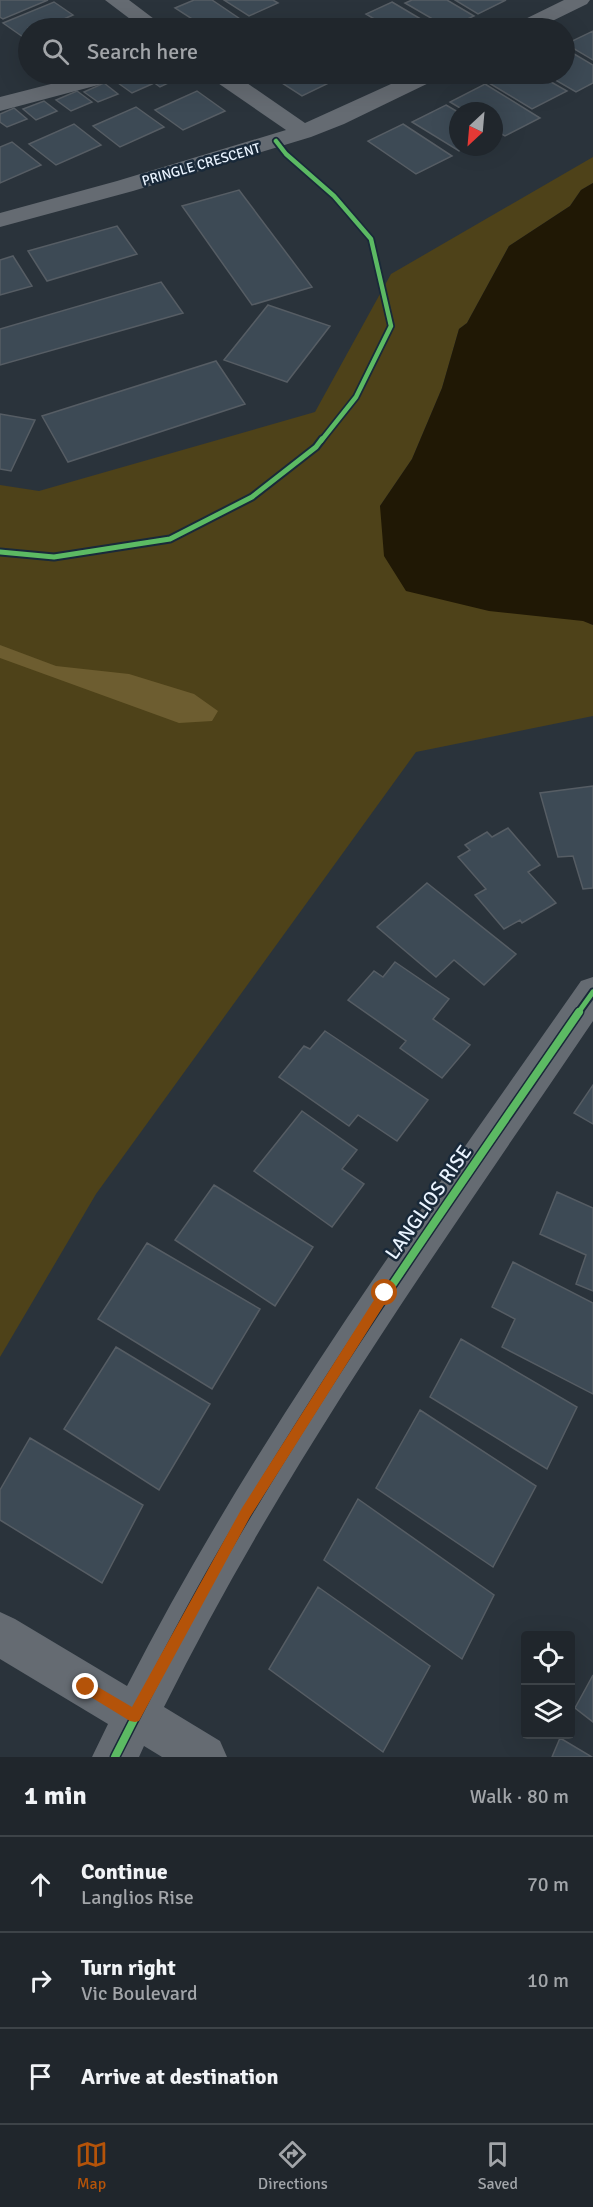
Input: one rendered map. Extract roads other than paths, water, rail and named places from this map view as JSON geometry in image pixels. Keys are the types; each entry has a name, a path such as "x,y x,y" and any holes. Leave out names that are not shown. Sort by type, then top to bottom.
{"street":[{"path":"117,0 142,18"},
{"path":"543,18 580,0"},
{"path":"0,104 75,84"},
{"path":"234,84 303,132"},
{"name":"PRINGLE CRESCENT","path":"0,220 125,186 303,132 336,119 408,84"},
{"name":"LANGLIOS RISE","path":"115,1757 246,1513 385,1293 593,992"},
{"path":"0,1634 204,1757"}]}
